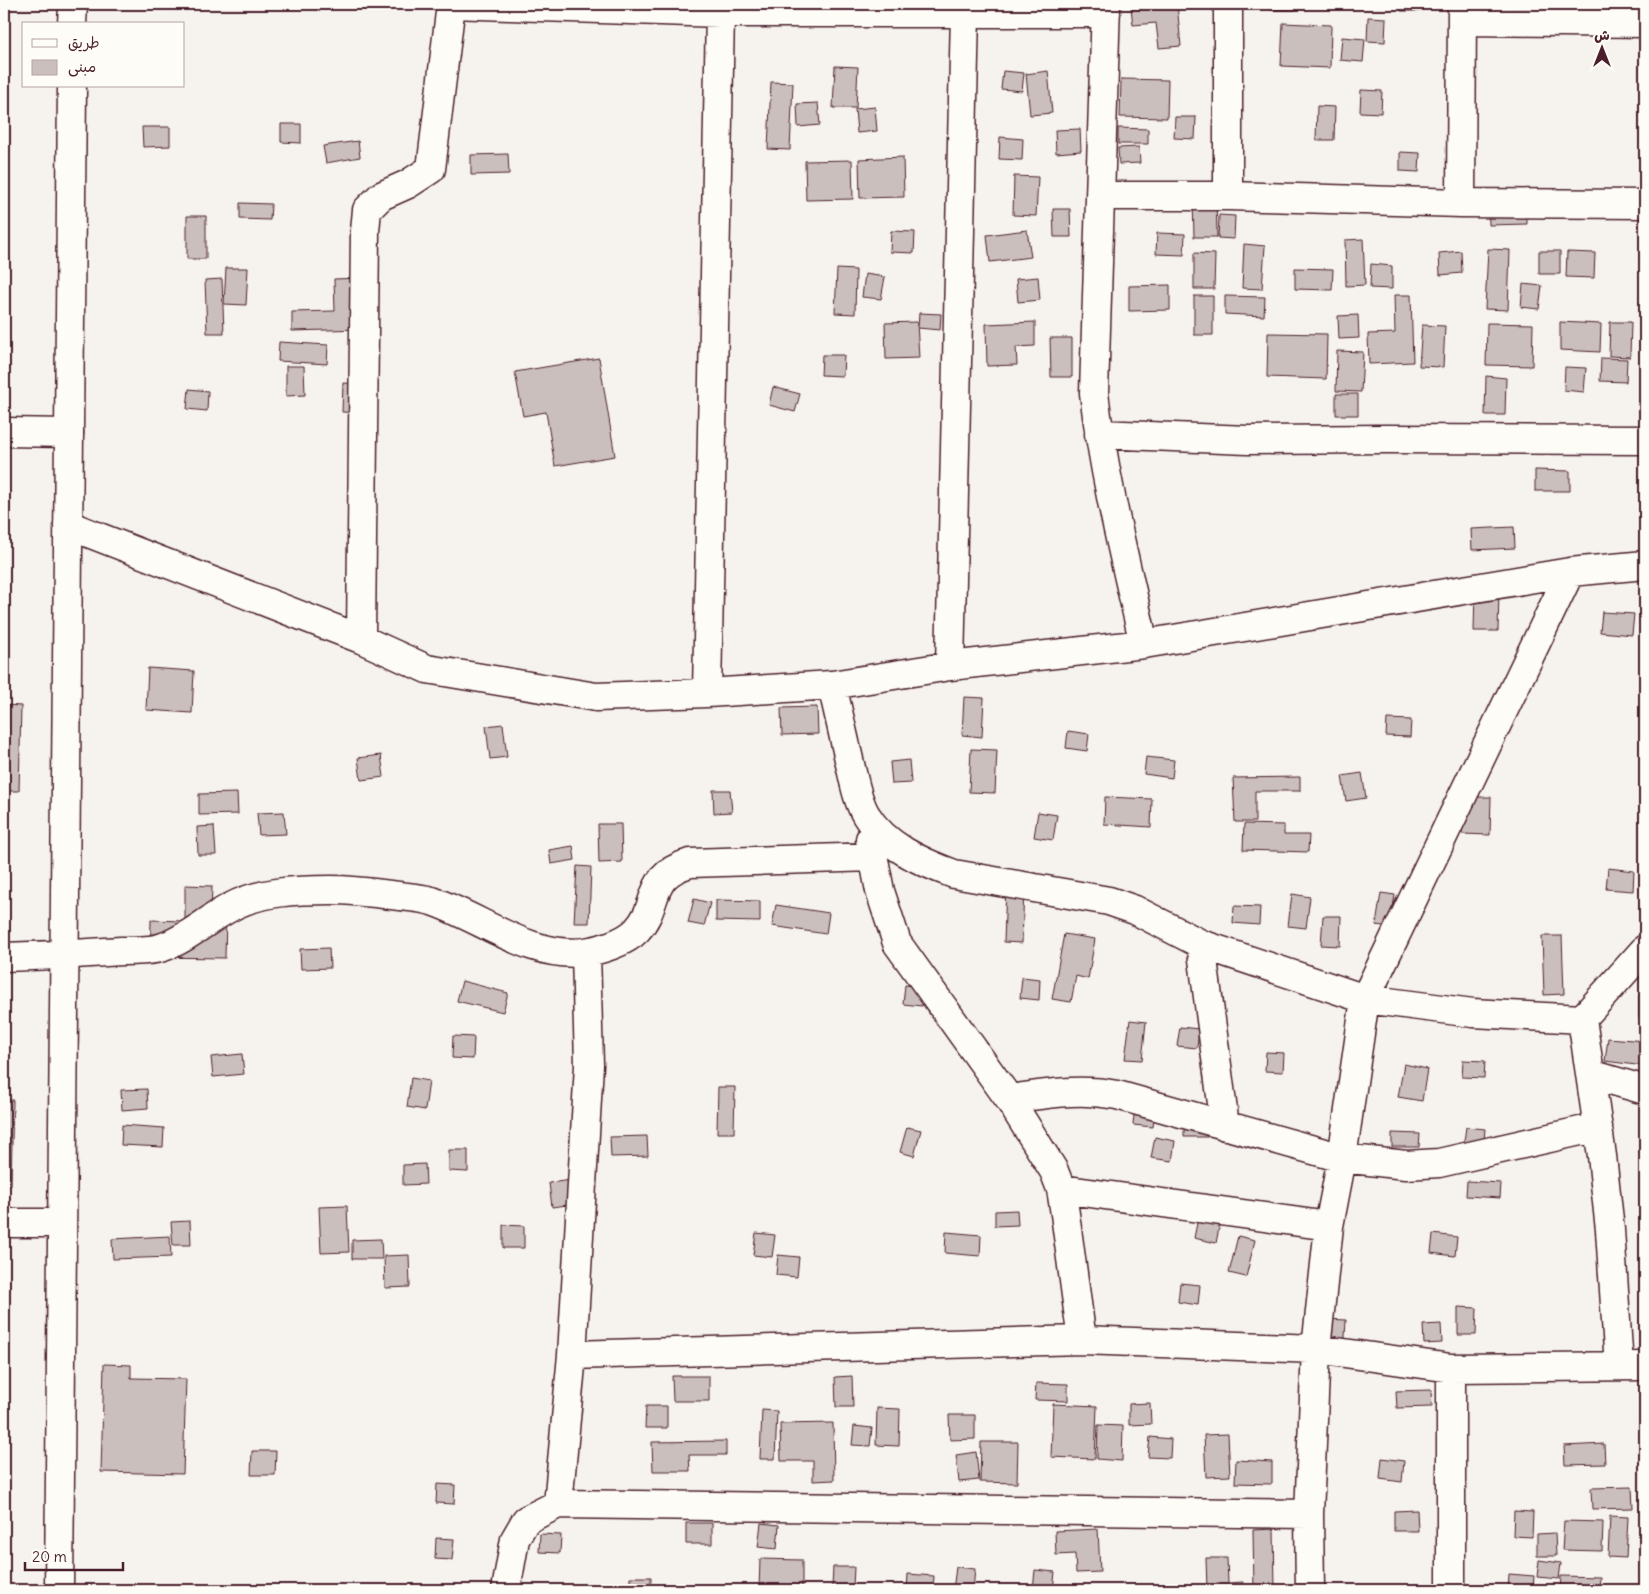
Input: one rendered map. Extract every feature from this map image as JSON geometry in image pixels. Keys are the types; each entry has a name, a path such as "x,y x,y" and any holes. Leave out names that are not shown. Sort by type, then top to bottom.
{"street":[{"path":"61,4 72,4 72,22"},
{"path":"361,639 365,231 368,210 381,196 408,184 431,169 451,4 720,12 965,13 1106,8 1094,393 1108,483 1144,644"},
{"path":"1228,4 1228,196"},
{"path":"707,693 720,12"},
{"path":"1461,203 1462,12 1645,23"},
{"path":"950,666 965,13"},
{"path":"59,1590 72,88"},
{"path":"1100,196 1228,196 1461,203 1645,204"},
{"path":"4,432 69,433"},
{"path":"1099,434 1248,440 1645,440"},
{"path":"68,525 361,639 427,670 596,697 707,693 832,685 950,666 1144,644 1570,572 1645,565"},
{"path":"1310,1590 1309,1514 1316,1349 1329,1226 1342,1158 1366,999 1570,572"},
{"path":"832,685 857,791 866,815 880,891 897,943 1009,1099 1054,1171 1061,1189 1082,1340"},
{"path":"866,815 887,839 908,854 929,865 954,874 1109,902 1136,910 1201,944 1366,999 1473,1013 1582,1019"},
{"path":"4,957 64,956 162,948 231,906 255,898 290,892 331,890 370,892 431,901 528,944 562,952 586,952 625,940 637,930 646,917 658,884 669,872 679,866 690,863 874,857"},
{"path":"1201,944 1225,1126"},
{"path":"1582,1019 1645,949"},
{"path":"558,1504 572,1354 588,1065 586,952"},
{"path":"572,1354 1082,1340 1316,1349 1451,1368 1632,1366 1610,1230 1598,1127 1582,1019"},
{"path":"1590,1074 1645,1090"},
{"path":"1009,1099 1077,1091 1096,1091 1117,1095 1342,1158 1406,1165 1424,1165 1598,1127"},
{"path":"1061,1189 1329,1226"},
{"path":"4,1223 62,1223"},
{"path":"1451,1368 1451,1590"},
{"path":"506,1590 515,1539 526,1520 558,1504 1309,1514"}],"building":[{"path":"1177,4 1181,46 1159,48 1156,23 1133,25 1131,8"},
{"path":"1271,4 1295,4 1295,10 1271,10"},
{"path":"1401,4 1421,4 1421,11 1401,11"},
{"path":"1597,4 1627,4 1628,12 1597,14"},
{"path":"1368,17 1386,18 1385,42 1367,41"},
{"path":"1283,23 1331,25 1330,68 1281,66"},
{"path":"1342,37 1365,39 1363,62 1340,60"},
{"path":"835,66 858,67 856,108 833,108"},
{"path":"4,70 7,209 4,209"},
{"path":"1003,71 1024,73 1022,91 1001,89"},
{"path":"1048,71 1052,113 1030,115 1026,74"},
{"path":"1121,79 1168,80 1167,118 1120,117"},
{"path":"771,82 793,83 790,150 768,149"},
{"path":"1361,90 1382,91 1381,113 1360,112"},
{"path":"818,103 820,125 798,127 797,104"},
{"path":"1317,106 1335,107 1334,140 1316,140"},
{"path":"875,107 877,131 857,133 855,109"},
{"path":"1175,117 1196,117 1195,139 1174,138"},
{"path":"281,124 301,124 301,143 281,142"},
{"path":"142,127 170,127 170,146 143,147"},
{"path":"1118,128 1148,129 1148,144 1118,144"},
{"path":"1080,129 1081,151 1056,153 1055,130"},
{"path":"1000,137 1023,139 1022,160 999,159"},
{"path":"358,141 360,157 326,163 323,146"},
{"path":"1139,147 1140,163 1119,164 1118,148"},
{"path":"1400,152 1420,153 1419,172 1400,171"},
{"path":"508,154 509,174 471,175 471,155"},
{"path":"903,157 904,197 860,198 859,159"},
{"path":"852,160 853,199 806,200 805,161"},
{"path":"1014,176 1038,177 1036,216 1013,215"},
{"path":"1527,197 1527,224 1489,225 1488,199"},
{"path":"1216,198 1217,237 1194,237 1193,199"},
{"path":"240,203 271,204 270,220 240,219"},
{"path":"1053,209 1070,209 1071,237 1054,237"},
{"path":"1219,215 1235,216 1234,239 1218,238"},
{"path":"187,216 206,216 206,259 187,259"},
{"path":"1027,230 1031,257 990,262 987,235"},
{"path":"891,231 915,232 914,253 890,252"},
{"path":"1157,233 1185,234 1184,255 1156,254"},
{"path":"1363,239 1365,285 1346,286 1345,240"},
{"path":"1244,244 1265,246 1262,289 1242,288"},
{"path":"1488,249 1510,250 1508,310 1485,309"},
{"path":"1461,251 1462,273 1440,275 1439,253"},
{"path":"1539,251 1560,251 1560,274 1539,274"},
{"path":"1567,252 1595,253 1594,278 1566,277"},
{"path":"1194,253 1215,254 1214,289 1194,289"},
{"path":"1371,264 1392,266 1392,289 1370,288"},
{"path":"226,268 248,268 246,305 224,304"},
{"path":"1295,268 1333,269 1332,290 1295,289"},
{"path":"837,269 856,270 855,314 835,313"},
{"path":"865,274 885,277 881,299 862,297"},
{"path":"1038,277 1040,300 1018,302 1016,279"},
{"path":"362,278 363,329 292,331 292,312 335,311 334,279"},
{"path":"222,279 224,333 207,333 205,280"},
{"path":"1523,284 1542,286 1539,309 1521,307"},
{"path":"1170,285 1170,310 1129,311 1129,286"},
{"path":"1394,295 1411,295 1413,362 1369,364 1368,334 1395,333"},
{"path":"1194,296 1213,296 1213,335 1194,335"},
{"path":"1225,296 1265,297 1264,316 1225,314"},
{"path":"919,313 941,314 940,330 918,328"},
{"path":"1358,315 1359,338 1339,339 1338,316"},
{"path":"917,322 919,358 886,359 885,323"},
{"path":"1035,322 1035,346 1016,347 1017,365 987,366 986,324"},
{"path":"1560,322 1601,324 1600,352 1560,350"},
{"path":"1610,322 1631,322 1630,357 1609,356"},
{"path":"1487,323 1533,324 1532,366 1486,365"},
{"path":"1422,325 1445,326 1443,367 1419,366"},
{"path":"1268,333 1327,334 1326,379 1267,377"},
{"path":"1050,338 1072,338 1072,377 1051,377"},
{"path":"279,342 328,345 327,364 278,361"},
{"path":"1337,351 1363,352 1361,392 1336,391"},
{"path":"822,355 844,355 843,376 821,375"},
{"path":"599,358 615,456 555,466 546,412 523,416 515,372"},
{"path":"1601,358 1627,359 1626,382 1600,381"},
{"path":"286,366 304,366 305,395 286,396"},
{"path":"1565,367 1586,368 1584,392 1564,390"},
{"path":"1486,376 1506,378 1505,415 1485,415"},
{"path":"343,383 365,384 364,413 342,412"},
{"path":"773,387 800,394 795,412 769,405"},
{"path":"189,389 208,391 207,411 187,409"},
{"path":"1336,394 1358,394 1358,415 1336,415"},
{"path":"1535,470 1570,471 1570,491 1535,491"},
{"path":"1514,527 1515,548 1472,550 1471,529"},
{"path":"1475,590 1499,591 1498,631 1474,631"},
{"path":"1602,612 1634,614 1632,635 1600,632"},
{"path":"148,668 194,671 192,713 146,710"},
{"path":"964,697 984,698 982,737 962,735"},
{"path":"4,705 21,706 19,791 4,791"},
{"path":"817,707 818,734 782,735 781,708"},
{"path":"1387,719 1411,720 1410,737 1386,736"},
{"path":"503,724 507,757 490,759 486,726"},
{"path":"1068,731 1089,734 1087,751 1066,748"},
{"path":"971,749 997,750 995,793 969,792"},
{"path":"381,755 384,777 361,780 358,758"},
{"path":"1146,757 1174,760 1172,778 1144,774"},
{"path":"909,760 911,783 892,784 890,762"},
{"path":"1362,773 1366,798 1346,801 1342,776"},
{"path":"1300,777 1300,791 1255,791 1255,822 1235,822 1233,778"},
{"path":"713,790 730,790 732,812 714,813"},
{"path":"237,793 238,814 199,815 199,794"},
{"path":"1105,797 1152,799 1151,827 1104,824"},
{"path":"1463,797 1491,797 1490,835 1462,834"},
{"path":"284,812 286,834 259,835 257,813"},
{"path":"1038,812 1057,815 1053,840 1034,837"},
{"path":"598,824 621,824 622,862 599,863"},
{"path":"1244,824 1284,825 1284,835 1309,835 1308,852 1243,850"},
{"path":"214,826 216,855 198,855 197,827"},
{"path":"573,846 575,860 551,864 549,850"},
{"path":"577,866 591,867 589,923 574,923"},
{"path":"1608,868 1634,871 1633,891 1606,889"},
{"path":"185,885 212,886 211,916 226,917 225,958 150,957 151,920 185,921"},
{"path":"1006,886 1024,887 1022,943 1004,942"},
{"path":"1381,893 1395,895 1390,927 1376,925"},
{"path":"1292,894 1310,897 1306,928 1288,926"},
{"path":"694,899 710,903 704,926 688,923"},
{"path":"716,900 760,901 760,922 716,921"},
{"path":"776,905 829,913 826,934 772,926"},
{"path":"1234,906 1260,907 1259,925 1233,923"},
{"path":"1323,916 1341,916 1340,946 1321,945"},
{"path":"1064,934 1095,939 1088,979 1076,976 1071,1002 1052,999"},
{"path":"1542,936 1562,936 1564,994 1544,995"},
{"path":"1641,946 1645,946 1645,989 1641,989"},
{"path":"329,948 330,968 301,969 300,949"},
{"path":"1022,977 1040,979 1039,1000 1020,998"},
{"path":"462,981 508,993 503,1012 457,1001"},
{"path":"905,985 924,987 922,1006 903,1004"},
{"path":"1639,995 1645,995 1645,1018 1639,1018"},
{"path":"1130,1020 1146,1022 1142,1060 1125,1059"},
{"path":"1180,1027 1199,1029 1197,1048 1177,1046"},
{"path":"453,1036 474,1037 473,1059 452,1058"},
{"path":"1608,1038 1645,1041 1644,1066 1605,1061"},
{"path":"1266,1052 1284,1053 1283,1072 1265,1071"},
{"path":"242,1054 244,1074 213,1077 211,1057"},
{"path":"1463,1060 1485,1061 1484,1078 1462,1077"},
{"path":"1404,1064 1427,1069 1422,1101 1398,1097"},
{"path":"411,1078 429,1081 425,1110 407,1107"},
{"path":"718,1087 735,1087 734,1133 717,1133"},
{"path":"147,1089 148,1108 122,1110 121,1090"},
{"path":"4,1100 13,1100 11,1185 4,1185"},
{"path":"1135,1106 1155,1107 1153,1127 1133,1125"},
{"path":"1184,1120 1209,1120 1208,1137 1184,1137"},
{"path":"122,1125 164,1128 163,1147 121,1145"},
{"path":"907,1127 921,1130 914,1156 900,1152"},
{"path":"1466,1127 1485,1129 1483,1151 1463,1149"},
{"path":"1392,1133 1420,1134 1419,1147 1392,1147"},
{"path":"647,1136 648,1156 611,1157 610,1137"},
{"path":"1155,1137 1175,1141 1172,1161 1151,1158"},
{"path":"449,1150 468,1150 468,1172 449,1171"},
{"path":"425,1164 426,1184 403,1185 403,1165"},
{"path":"572,1180 575,1204 552,1207 549,1183"},
{"path":"1467,1181 1501,1183 1500,1198 1466,1196"},
{"path":"347,1206 349,1252 321,1253 319,1207"},
{"path":"1017,1210 1018,1225 995,1226 995,1211"},
{"path":"1199,1213 1221,1218 1216,1243 1194,1238"},
{"path":"190,1221 191,1245 173,1245 171,1222"},
{"path":"503,1225 524,1226 524,1248 503,1248"},
{"path":"946,1232 981,1235 980,1256 945,1253"},
{"path":"756,1233 775,1235 772,1257 753,1255"},
{"path":"1433,1234 1457,1237 1455,1256 1431,1253"},
{"path":"170,1236 171,1257 113,1259 112,1239"},
{"path":"1238,1236 1255,1240 1246,1277 1229,1273"},
{"path":"381,1239 382,1259 352,1259 352,1240"},
{"path":"409,1255 410,1287 385,1288 384,1256"},
{"path":"778,1255 799,1257 797,1277 776,1275"},
{"path":"1180,1283 1200,1285 1198,1305 1178,1302"},
{"path":"1458,1307 1477,1308 1476,1335 1458,1335"},
{"path":"1327,1319 1346,1320 1344,1353 1326,1353"},
{"path":"1441,1324 1442,1343 1424,1344 1423,1325"},
{"path":"104,1364 131,1365 131,1378 186,1379 183,1474 101,1472"},
{"path":"672,1376 709,1376 709,1401 673,1401"},
{"path":"852,1376 853,1407 836,1407 835,1377"},
{"path":"1036,1383 1068,1384 1068,1401 1035,1400"},
{"path":"1431,1390 1432,1407 1397,1408 1396,1391"},
{"path":"1150,1403 1151,1424 1129,1425 1129,1404"},
{"path":"1053,1404 1097,1406 1095,1459 1051,1457"},
{"path":"646,1406 667,1406 667,1428 645,1428"},
{"path":"877,1408 900,1409 899,1446 876,1445"},
{"path":"762,1410 777,1411 775,1459 760,1459"},
{"path":"949,1415 975,1415 975,1439 950,1440"},
{"path":"833,1423 834,1480 813,1481 813,1461 781,1461 780,1424"},
{"path":"1098,1425 1123,1426 1122,1461 1097,1459"},
{"path":"854,1426 872,1428 870,1446 852,1445"},
{"path":"1228,1434 1230,1476 1206,1477 1204,1435"},
{"path":"1150,1437 1171,1439 1170,1458 1148,1457"},
{"path":"726,1441 726,1455 689,1455 690,1471 653,1471 652,1442"},
{"path":"981,1442 1018,1442 1017,1483 980,1482"},
{"path":"1604,1444 1605,1464 1565,1465 1564,1446"},
{"path":"252,1451 276,1451 275,1475 251,1475"},
{"path":"976,1452 979,1480 959,1482 956,1455"},
{"path":"1382,1458 1404,1461 1402,1482 1380,1479"},
{"path":"1236,1460 1272,1462 1272,1484 1235,1483"},
{"path":"437,1484 455,1485 454,1504 436,1503"},
{"path":"1632,1487 1633,1508 1592,1509 1591,1488"},
{"path":"1417,1510 1418,1531 1394,1531 1394,1511"},
{"path":"1514,1511 1533,1512 1532,1537 1513,1536"},
{"path":"1610,1516 1628,1517 1626,1558 1608,1557"},
{"path":"1564,1521 1603,1522 1602,1551 1562,1550"},
{"path":"686,1523 712,1523 712,1544 686,1544"},
{"path":"761,1523 779,1525 777,1549 758,1547"},
{"path":"1098,1529 1100,1572 1076,1573 1075,1554 1056,1555 1055,1531"},
{"path":"1274,1529 1275,1590 1254,1590 1253,1530"},
{"path":"1555,1533 1556,1556 1537,1556 1537,1534"},
{"path":"540,1534 561,1535 560,1553 539,1552"},
{"path":"436,1538 454,1539 452,1560 435,1559"},
{"path":"1206,1558 1227,1558 1228,1583 1243,1582 1243,1590 1207,1590"},
{"path":"760,1559 802,1560 802,1590 759,1590"},
{"path":"1539,1560 1561,1563 1559,1579 1537,1577"},
{"path":"833,1567 854,1567 853,1588 832,1587"},
{"path":"956,1567 975,1569 973,1590 953,1590"},
{"path":"1035,1570 1055,1572 1053,1590 1033,1590"},
{"path":"908,1574 934,1576 933,1590 907,1590"},
{"path":"1509,1574 1534,1576 1533,1590 1508,1590"},
{"path":"1561,1576 1600,1577 1599,1590 1560,1590"},
{"path":"630,1577 651,1577 651,1590 630,1590"}]}
